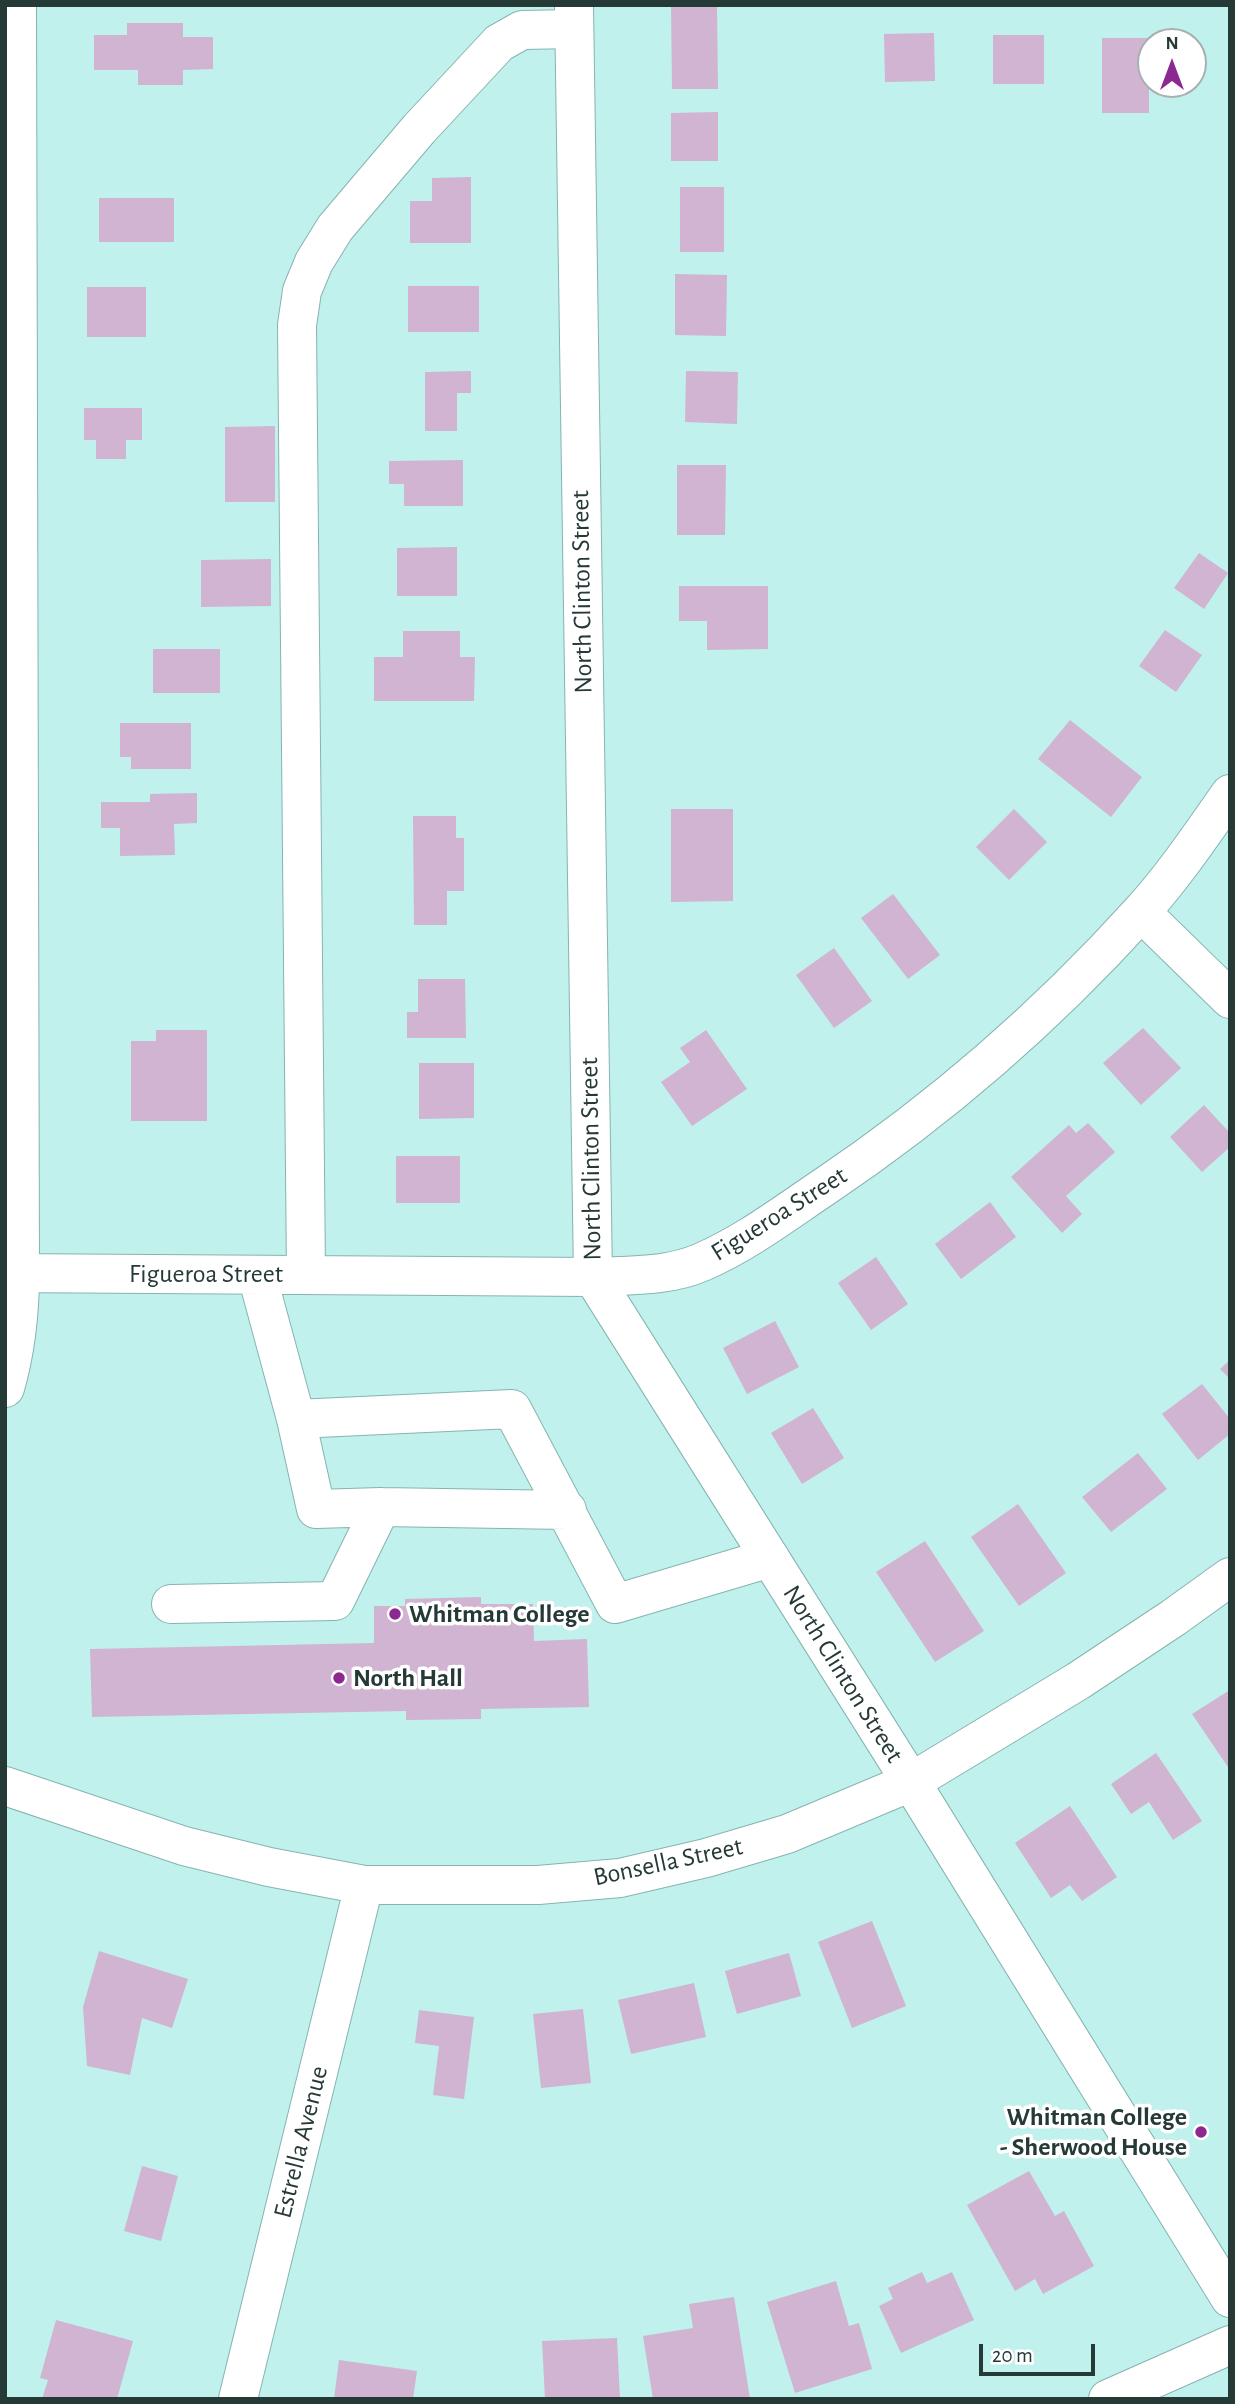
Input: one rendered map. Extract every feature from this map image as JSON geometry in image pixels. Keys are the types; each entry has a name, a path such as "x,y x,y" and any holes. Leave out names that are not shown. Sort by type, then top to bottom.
{"street":[{"path":"5,1388 13,1360 20,1314 13,1273 17,5"},
{"path":"306,1275 297,339 302,291 314,262 335,228 419,130 499,43 522,30 574,17"},
{"name":"North Clinton Street","path":"574,17 593,1278 911,1782 1230,2298"},
{"name":"Figueroa Street","path":"13,1273 593,1278 663,1274 702,1263 774,1221 936,1107 1028,1027 1141,912 1230,794"},
{"path":"1141,912 1230,999"},
{"path":"257,1275 296,1419 316,1509 381,1507 567,1510"},
{"path":"296,1419 512,1409 615,1604 770,1558"},
{"path":"171,1604 335,1601 381,1507"},
{"name":"Bonsella Street","path":"5,1786 184,1846 269,1867 364,1885 538,1885 621,1878 706,1858 787,1834 911,1782 1079,1681 1230,1577"},
{"name":"Estrella Avenue","path":"237,2399 364,1885"},
{"path":"1108,2399 1230,2345"}],"building":[{"path":"717,5 718,89 672,89 671,6"},
{"path":"127,23 183,23 183,37 213,37 213,69 183,70 183,85 138,85 138,70 94,70 94,35 127,35"},
{"path":"934,33 935,81 885,82 884,34"},
{"path":"993,35 1044,35 1044,84 993,84"},
{"path":"1102,38 1137,38 1137,98 1149,98 1149,113 1102,113"},
{"path":"718,112 718,161 671,161 671,113"},
{"path":"471,177 471,243 410,243 410,201 432,201 432,178"},
{"path":"680,187 724,187 724,252 680,252"},
{"path":"99,198 174,198 174,242 99,242"},
{"path":"675,274 727,275 726,336 675,335"},
{"path":"408,286 479,286 479,332 408,332"},
{"path":"87,287 146,287 146,337 87,337"},
{"path":"471,371 471,393 457,393 457,431 425,431 425,372"},
{"path":"686,371 738,372 737,424 685,422"},
{"path":"84,408 142,408 142,440 126,440 126,459 96,459 96,440 84,440"},
{"path":"275,426 275,502 225,502 225,427"},
{"path":"463,460 463,506 404,506 404,484 389,484 389,461"},
{"path":"677,465 726,465 725,535 677,535"},
{"path":"457,547 457,596 397,596 397,548"},
{"path":"1199,553 1228,573 1204,609 1174,588"},
{"path":"271,559 271,606 201,607 201,560"},
{"path":"679,586 768,586 768,649 707,650 707,621 679,621"},
{"path":"1165,630 1202,655 1176,692 1139,666"},
{"path":"403,631 460,631 460,657 475,657 474,701 374,701 374,657 403,657"},
{"path":"153,649 220,649 220,693 153,693"},
{"path":"1070,720 1142,777 1111,817 1038,759"},
{"path":"120,723 191,723 191,769 131,769 131,757 120,757"},
{"path":"197,793 197,823 174,824 175,855 120,856 120,828 101,828 101,802 150,802 150,794"},
{"path":"671,809 733,809 733,901 671,902"},
{"path":"1014,809 1047,842 1009,880 976,847"},
{"path":"413,816 456,816 456,838 464,838 464,891 447,891 447,925 414,925"},
{"path":"893,894 940,955 908,979 861,918"},
{"path":"834,948 872,1001 834,1028 796,975"},
{"path":"418,979 465,979 466,1038 407,1038 407,1012 418,1012"},
{"path":"1143,1028 1181,1068 1141,1105 1103,1063"},
{"path":"156,1030 207,1030 207,1121 131,1121 131,1041 156,1041"},
{"path":"706,1030 747,1089 692,1126 661,1082 690,1062 680,1048"},
{"path":"419,1063 474,1063 474,1118 419,1119"},
{"path":"1204,1105 1230,1133 1230,1147 1202,1172 1170,1137"},
{"path":"1088,1123 1115,1152 1066,1196 1082,1214 1062,1233 1011,1177 1069,1125 1076,1133"},
{"path":"396,1156 460,1156 460,1203 396,1203"},
{"path":"990,1202 1016,1237 961,1279 935,1244"},
{"path":"876,1257 908,1304 871,1330 838,1283"},
{"path":"775,1321 799,1367 747,1394 723,1348"},
{"path":"1230,1360 1230,1379 1220,1369"},
{"path":"1202,1384 1230,1419 1230,1434 1198,1460 1162,1414"},
{"path":"813,1408 844,1458 802,1484 771,1433"},
{"path":"1138,1453 1167,1489 1111,1532 1082,1497"},
{"path":"1018,1504 1066,1573 1019,1606 971,1537"},
{"path":"925,1541 984,1631 935,1662 876,1572"},
{"name":"North Hall","path":"481,1597 481,1604 533,1604 534,1641 587,1639 589,1707 481,1709 481,1719 406,1720 406,1711 92,1717 90,1649 374,1643 374,1606 405,1606 405,1599"},
{"path":"1230,1690 1230,1770 1192,1714"},
{"path":"1156,1753 1202,1821 1173,1840 1149,1802 1131,1814 1111,1784"},
{"path":"1070,1806 1117,1877 1082,1901 1070,1885 1051,1898 1015,1843"},
{"path":"872,1921 906,2006 852,2028 818,1942"},
{"path":"99,1951 188,1979 172,2028 142,2018 130,2075 87,2066 83,2007"},
{"path":"789,1953 801,1996 737,2014 725,1971"},
{"path":"694,1983 706,2037 631,2054 618,2000"},
{"path":"583,2009 591,2083 541,2088 533,2014"},
{"path":"419,2010 474,2017 464,2099 433,2095 439,2046 415,2043"},
{"path":"142,2166 178,2176 161,2241 124,2231"},
{"path":"1029,2171 1055,2216 1064,2211 1094,2266 1043,2294 1035,2279 1015,2291 967,2205"},
{"path":"922,2272 927,2283 952,2272 974,2320 901,2353 879,2306 893,2299 888,2288"},
{"path":"836,2281 849,2326 859,2323 872,2369 795,2393 767,2302"},
{"path":"734,2297 750,2399 653,2399 643,2336 693,2328 689,2304"},
{"path":"56,2320 133,2341 117,2399 42,2399 48,2380 40,2378"},
{"path":"617,2338 620,2399 545,2399 542,2341"},
{"path":"339,2360 417,2371 413,2399 334,2399"}],"place":[{"name":"Whitman College","path":"395,1614"},
{"name":"North Hall","path":"339,1678"},
{"name":"Whitman College - Sherwood House","path":"1201,2132"}]}
